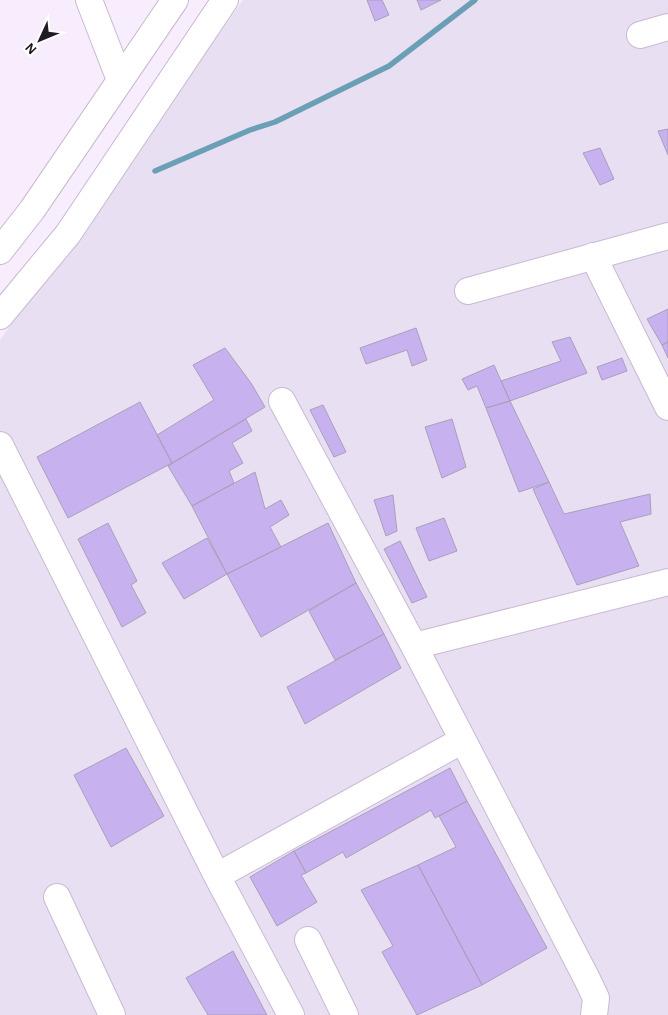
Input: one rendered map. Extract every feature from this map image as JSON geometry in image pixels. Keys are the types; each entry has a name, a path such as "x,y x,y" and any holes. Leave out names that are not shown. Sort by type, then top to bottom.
{"street":[{"path":"89,0 120,80"},
{"path":"0,251 32,210 175,0"},
{"path":"0,316 68,234 225,0"},
{"path":"640,34 668,27"},
{"path":"149,38 178,69"},
{"path":"468,291 668,236"},
{"path":"593,256 668,407"},
{"path":"282,401 414,646 461,741 587,979 596,998 594,1015"},
{"path":"0,445 217,876 292,1015"},
{"path":"414,646 668,582"},
{"path":"217,876 461,741"},
{"path":"56,897 112,1015"},
{"path":"308,940 345,1015"}],"shaded area":[{"path":"243,0 668,0 668,1015 0,1015 0,340"}],"building":[{"path":"367,0 382,0 389,15 375,21"},
{"path":"417,0 441,0 421,10"},
{"path":"668,129 668,155 658,131"},
{"path":"600,148 614,179 600,185 583,153"},
{"path":"668,309 668,342 662,345 647,319"},
{"path":"416,328 427,360 412,366 407,350 366,364 360,348"},
{"path":"570,337 587,373 510,401 501,381 561,361 552,342"},
{"path":"668,342 668,358 662,345"},
{"path":"225,348 251,383 265,407 172,463 157,435 214,400 193,365"},
{"path":"622,358 627,371 602,380 597,367"},
{"path":"494,365 510,401 486,408 477,386 468,390 462,379"},
{"path":"510,401 549,482 519,492 486,408"},
{"path":"140,402 172,463 68,518 37,457"},
{"path":"323,405 346,452 334,457 310,410"},
{"path":"246,419 252,431 232,443 243,463 229,471 234,483 192,506 168,466"},
{"path":"452,419 466,467 442,478 425,427"},
{"path":"255,472 265,509 281,500 289,515 270,527 281,547 227,574 192,506"},
{"path":"549,482 564,514 650,494 651,514 620,522 639,566 577,585 533,489"},
{"path":"393,495 397,531 386,536 374,500"},
{"path":"444,518 457,551 429,561 416,528"},
{"path":"108,523 137,581 131,585 146,613 122,627 78,539"},
{"path":"328,523 356,583 261,637 227,574"},
{"path":"207,538 227,574 184,599 162,563"},
{"path":"400,541 427,597 412,603 384,549"},
{"path":"356,583 384,634 335,660 309,611"},
{"path":"384,634 401,668 305,724 287,687"},
{"path":"126,748 164,816 111,847 74,775"},
{"path":"450,768 467,801 435,818 431,810 346,858 343,852 306,873 294,851"},
{"path":"467,801 547,948 482,985 418,865 456,847 439,816"},
{"path":"294,851 306,873 301,875 317,902 277,926 250,877"},
{"path":"418,865 482,985 417,1015 382,952 393,946 361,890"},
{"path":"233,951 267,1015 208,1015 186,978"}],"waterway":[{"path":"155,171 250,130 275,122 389,66 475,0"}]}
